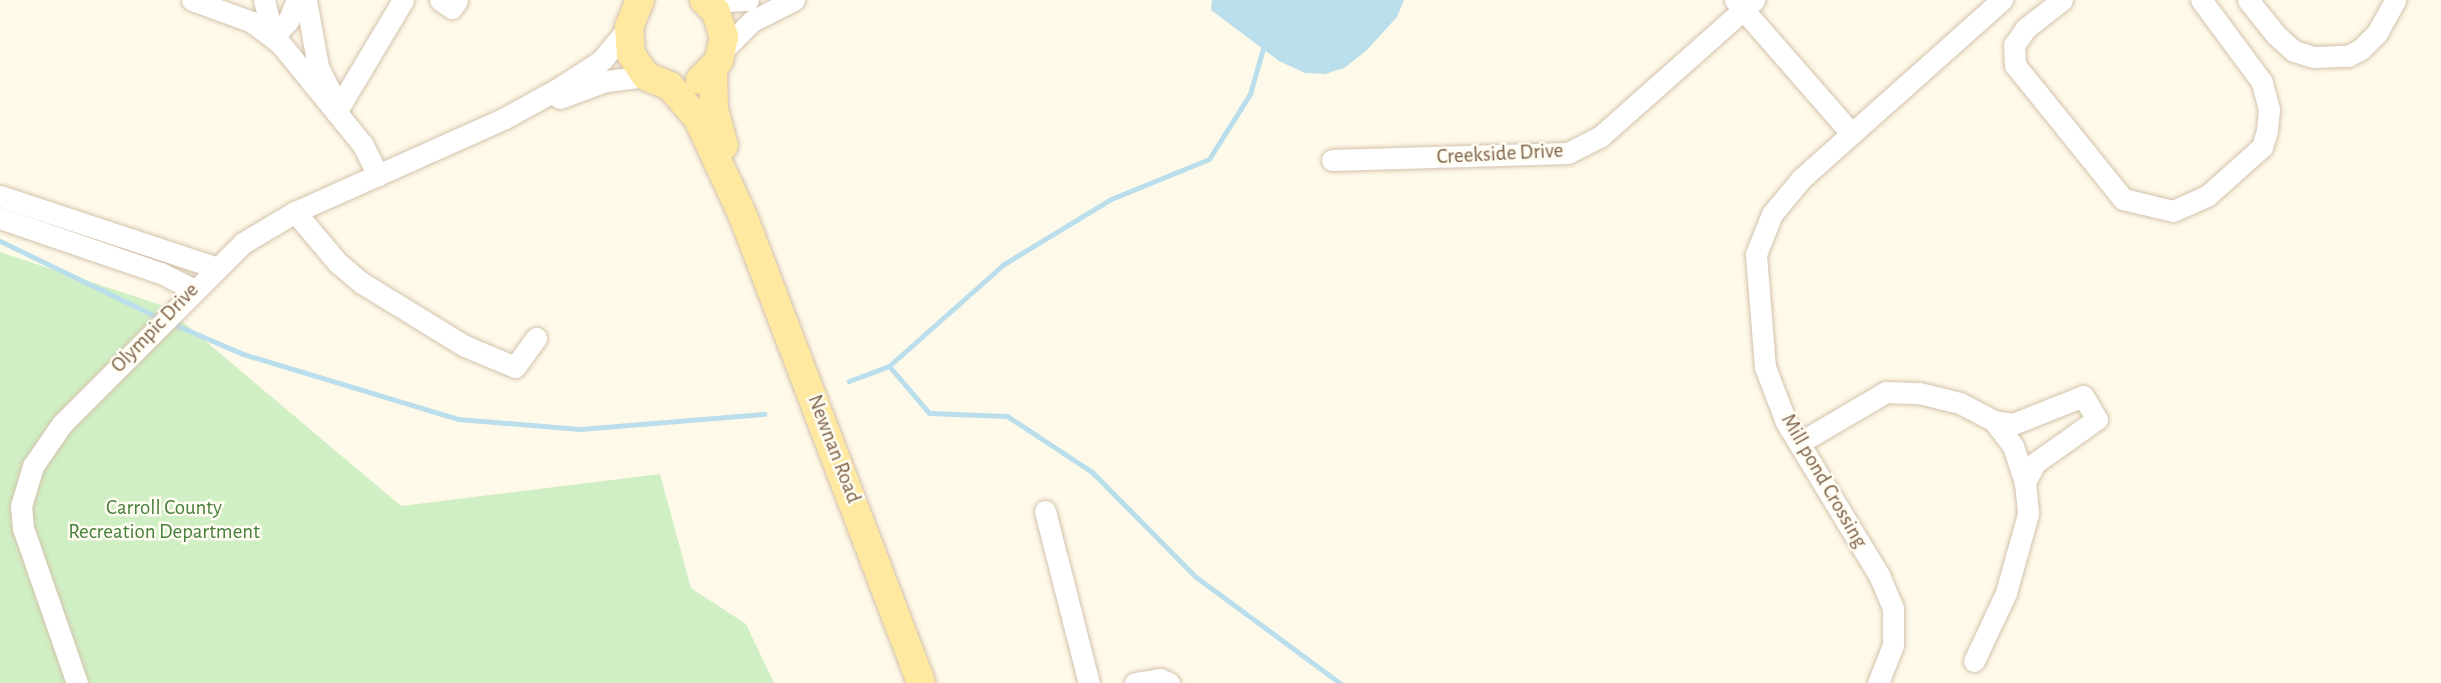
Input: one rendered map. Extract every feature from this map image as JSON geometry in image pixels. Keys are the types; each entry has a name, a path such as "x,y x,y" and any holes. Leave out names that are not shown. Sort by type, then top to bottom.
{"main road":[{"name":"Newnan Road","path":"706,1 722,24 714,109 743,216"},
{"name":"Newnan Road","path":"638,9 631,54 698,120 743,216 921,683"},
{"path":"658,81 693,83 718,60"}],"street":[{"path":"192,0 252,22 273,37 363,145 377,176"},
{"path":"264,0 273,37"},
{"path":"273,37 288,21 297,0"},
{"path":"306,0 318,67 336,112"},
{"path":"336,112 403,0"},
{"path":"440,0 452,8 457,0"},
{"path":"706,1 748,0"},
{"path":"718,60 752,21 794,0"},
{"name":"Mill pond Crossing","path":"1878,683 1893,645 1893,608 1879,575 1799,443 1765,366 1756,254 1772,214 1851,133 2002,0"},
{"path":"2062,0 2026,28 2014,45 2015,65 2123,199 2173,211 2207,196 2262,147 2267,131 2269,109 2262,82 2201,0"},
{"path":"2248,0 2285,43 2314,57 2348,56 2361,49 2377,33 2395,0"},
{"path":"1745,4 1851,133"},
{"name":"Creekside Drive","path":"1332,160 1568,153 1601,136 1745,4"},
{"path":"505,118 602,61 638,9"},
{"path":"505,118 606,81 658,81"},
{"name":"Olympic Drive","path":"77,683 23,528 21,506 25,484 44,446 186,295 243,243 295,212 505,118"},
{"path":"0,196 215,267"},
{"path":"295,212 354,276 465,346 515,367 536,338"},
{"path":"0,218 161,273 186,295"},
{"path":"1799,443 1843,413 1886,392 1919,393 1960,403 1994,421 2013,424 2083,397 2097,419 2035,463 2025,483"},
{"path":"1974,662 2021,551 2028,514 2025,483 2013,446 1994,421"},
{"path":"1045,511 1089,683"},
{"path":"1135,683 1169,683"}],"green space":[{"name":"Carroll County Recreation Department","path":"0,252 164,306 401,506 660,474 691,588 746,624 774,683 0,683"}],"water":[{"path":"1212,0 1404,0 1397,17 1366,51 1344,68 1325,74 1305,73 1279,61 1211,10"}],"waterway":[{"path":"849,381 889,366 1004,264 1111,199 1209,159 1250,94 1263,48"},
{"path":"0,241 159,318"},
{"path":"171,323 243,354 458,419 580,429 764,414"},
{"path":"889,366 929,413 1007,416 1092,472 1196,577 1340,683"}]}
